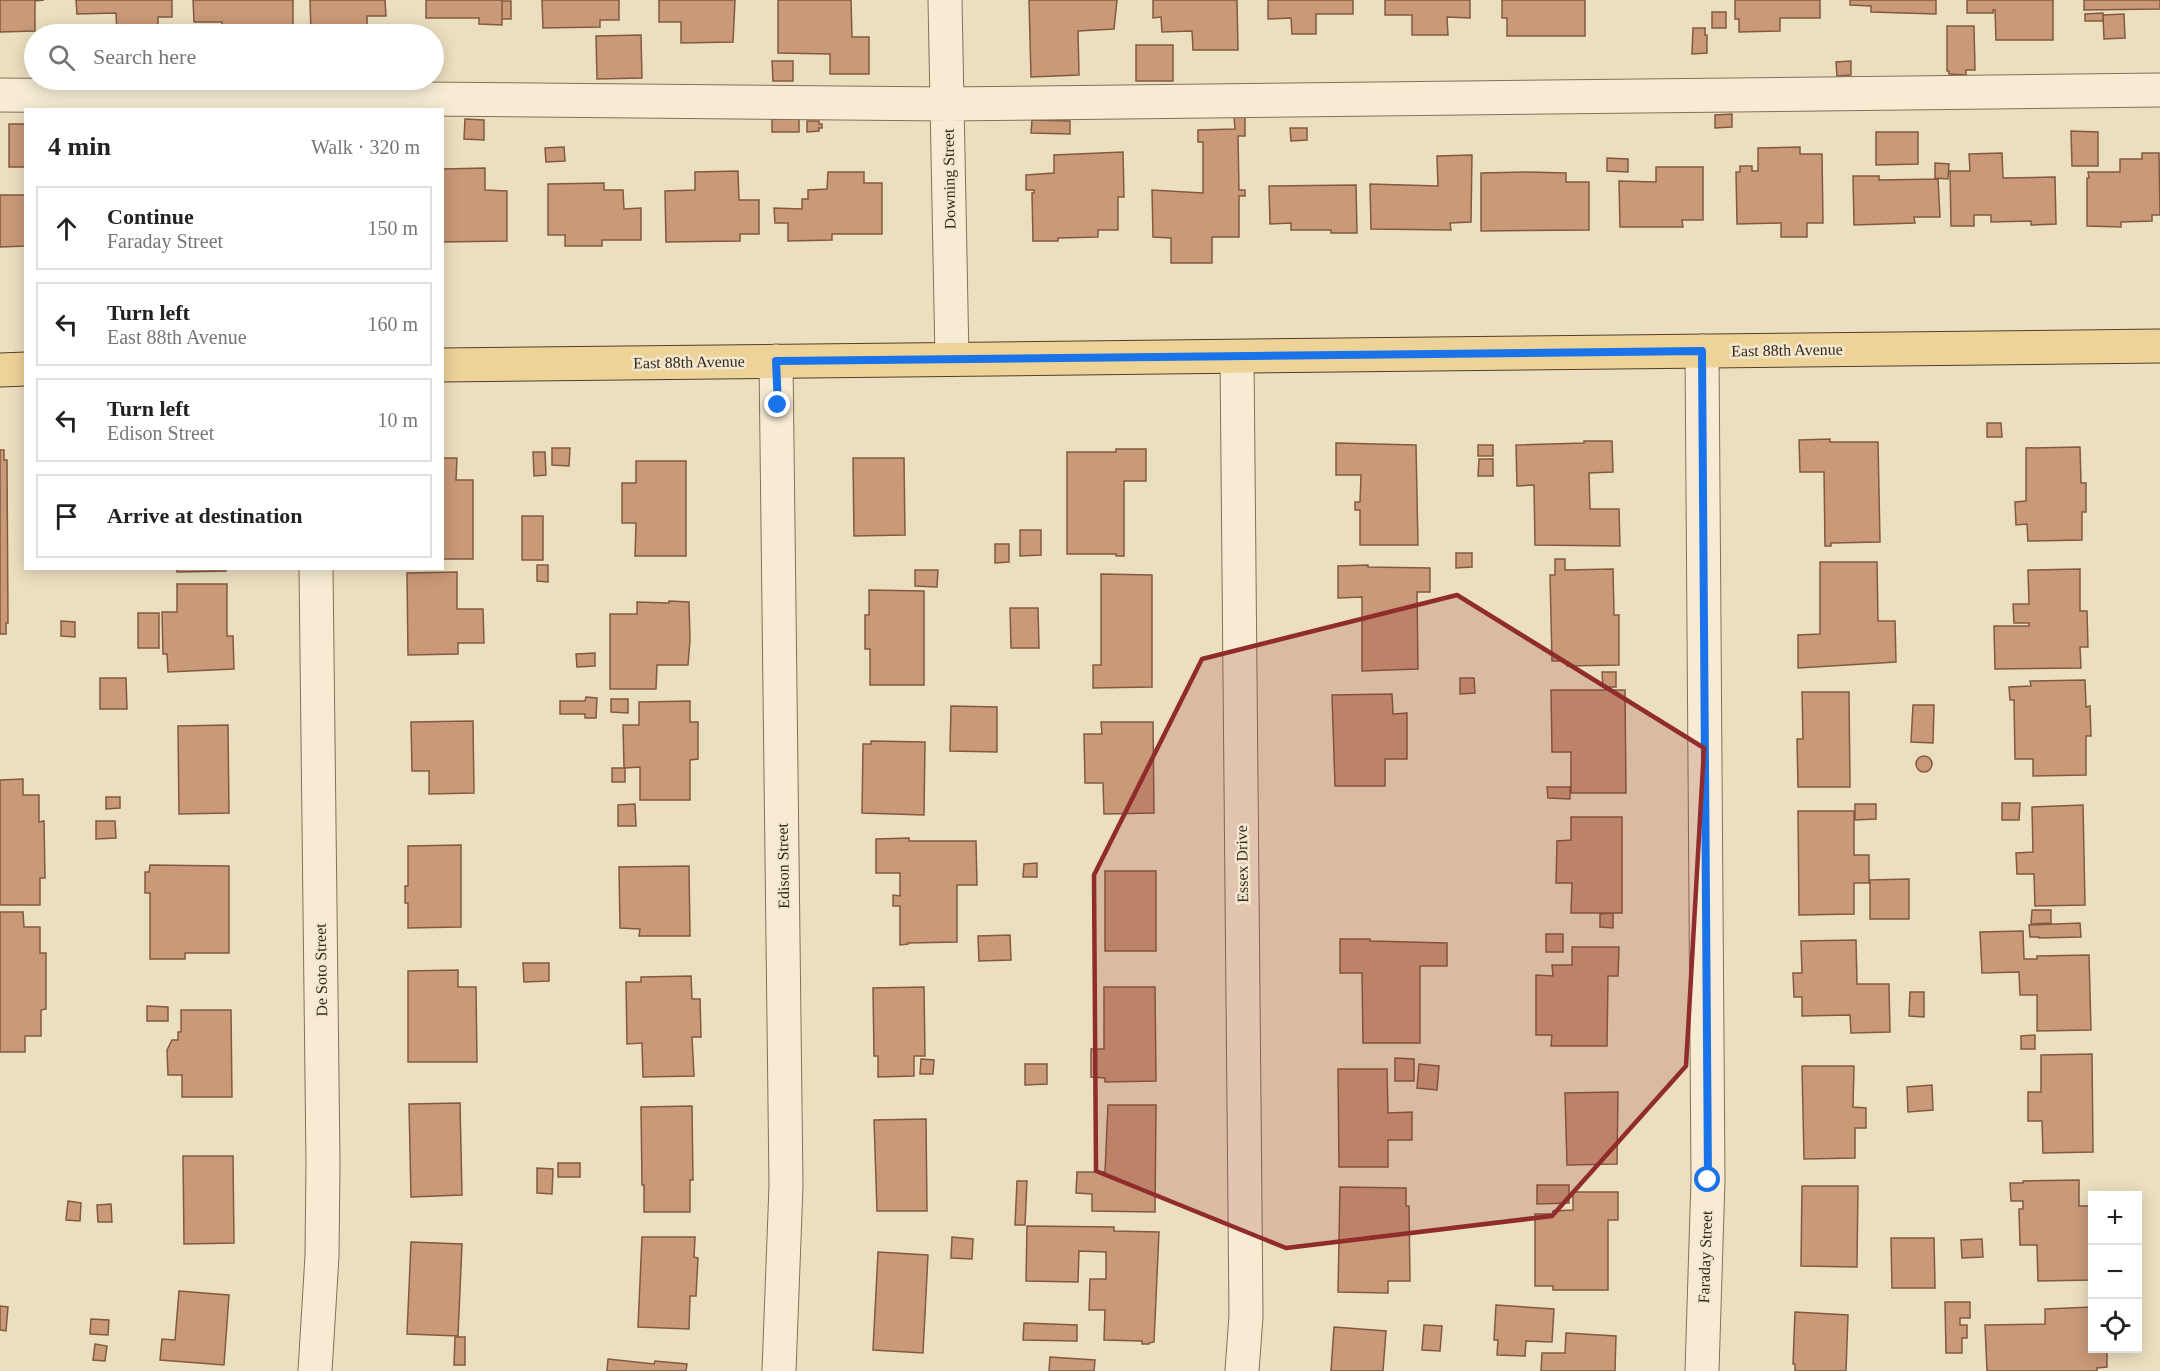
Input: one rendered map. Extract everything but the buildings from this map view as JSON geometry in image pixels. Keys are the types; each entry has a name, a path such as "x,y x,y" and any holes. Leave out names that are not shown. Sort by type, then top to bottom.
{"main road":[{"name":"East 88th Avenue","path":"444,365 2160,346"},
{"path":"0,370 24,369"}],"street":[{"name":"Downing Street","path":"945,0 952,359"},
{"path":"0,95 947,104 2160,90"},
{"name":"Faraday Street","path":"1702,351 1708,1180 1702,1371"},
{"name":"Essex Drive","path":"1237,357 1246,1316 1242,1371"},
{"name":"Edison Street","path":"776,361 786,1186 779,1371"},
{"name":"De Soto Street","path":"315,1371 322,1256 323,1163 316,570"}],"highlighted area":[{"path":"1457,595 1704,748 1686,1066 1552,1216 1286,1248 1096,1171 1094,875 1202,659"}],"route":[{"path":"778,405 776,361 1702,351 1708,1180"}]}
